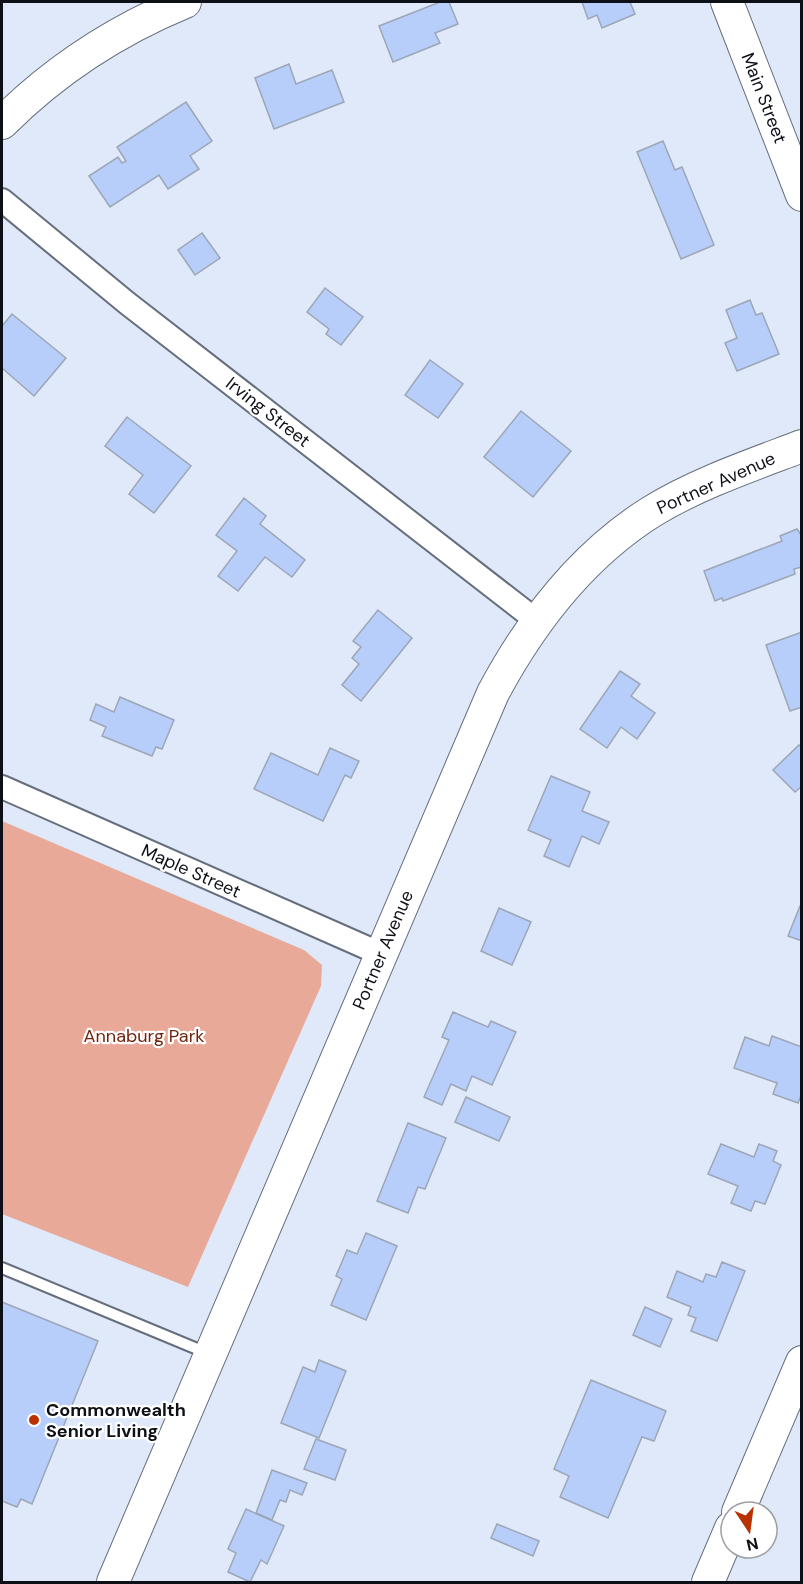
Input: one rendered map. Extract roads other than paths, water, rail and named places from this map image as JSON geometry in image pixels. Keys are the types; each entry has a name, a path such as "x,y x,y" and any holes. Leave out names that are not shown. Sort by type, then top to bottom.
{"street":[{"path":"2,123 60,72 106,40 155,14 184,2"},
{"name":"Main Street","path":"727,2 801,195"},
{"name":"Irving Street","path":"2,200 127,303 537,621"},
{"name":"Portner Avenue","path":"113,1582 493,693 514,654 537,621 572,579 608,544 652,512 714,480 801,446"},
{"name":"Maple Street","path":"3,791 381,954"},
{"path":"743,1500 801,1362"},
{"path":"708,1582 719,1556"}],"lane":[{"path":"2,1269 210,1354"}],"place":[{"name":"Commonwealth Senior Living","path":"34,1420"}],"park label":[{"name":"Annaburg Park","path":"144,1036"}]}
